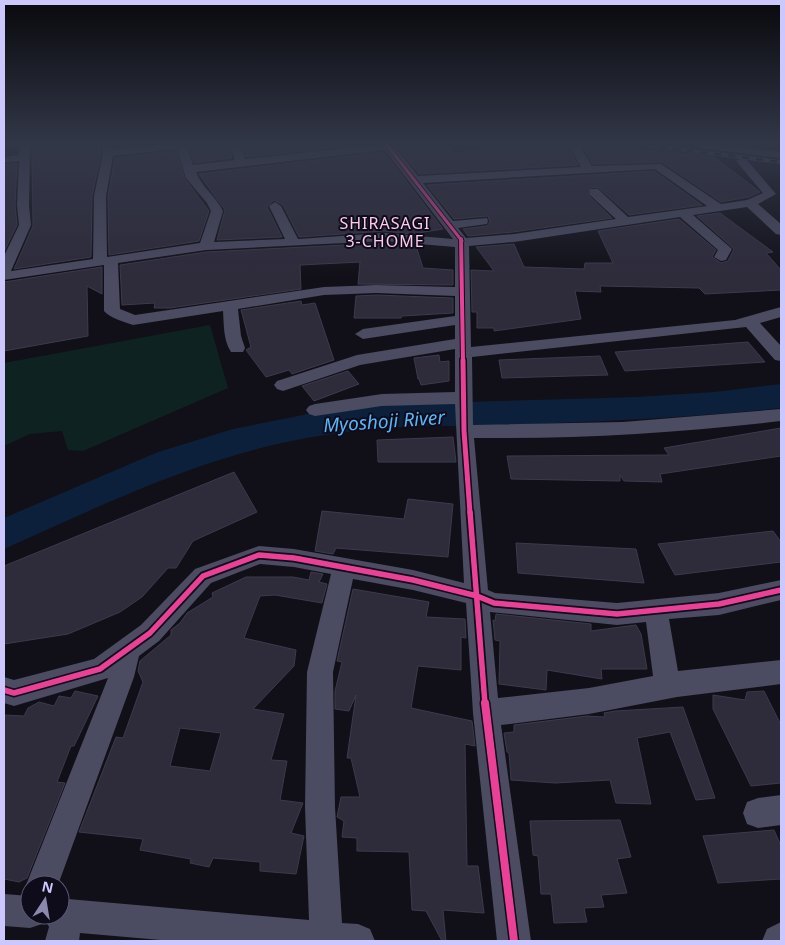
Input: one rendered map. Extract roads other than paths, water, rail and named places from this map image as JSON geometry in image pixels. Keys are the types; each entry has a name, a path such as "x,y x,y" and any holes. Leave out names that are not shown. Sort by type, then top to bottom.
{"street":[{"path":"4,271 25,225 24,189"},
{"path":"101,189 100,196 112,311 133,320 324,291 376,289 462,292"},
{"path":"202,189 213,202 217,211 206,246"},
{"path":"423,189 462,241 465,414 474,528 476,596 486,713 514,941"},
{"path":"691,189 719,208"},
{"path":"4,276 206,246 384,237 450,243 514,238 750,203 770,194 766,189"},
{"path":"594,192 626,222"},
{"path":"750,203 781,231"},
{"path":"275,206 293,242"},
{"path":"682,213 725,249 721,256"},
{"path":"450,225 482,221"},
{"path":"195,230 212,228"},
{"path":"230,306 233,336 237,348"},
{"path":"283,385 358,360 464,348 750,322 781,312"},
{"path":"363,334 463,319"},
{"path":"750,322 781,356"},
{"path":"315,410 382,400 465,414 512,432 685,425 781,414"},
{"path":"4,690 14,693 100,668 150,634 203,576 259,555 294,558 344,569 413,580 476,596 494,603 616,614 719,604 781,590"},
{"path":"70,924 337,940 320,807 320,672 344,569"},
{"path":"656,610 667,686"},
{"path":"46,875 121,677 127,651"},
{"path":"486,713 589,701 667,686 781,672"},
{"path":"4,910 20,911"}],"water":[{"name":"Myoshoji River","path":"781,384 781,408 631,420 405,427 345,432 301,439 262,448 186,471 149,485 4,549 4,518 158,452 233,429 308,414 403,404 637,397 714,392"}],"district":[{"name":"SHIRASAGI 3-CHOME","path":"385,232"}]}
